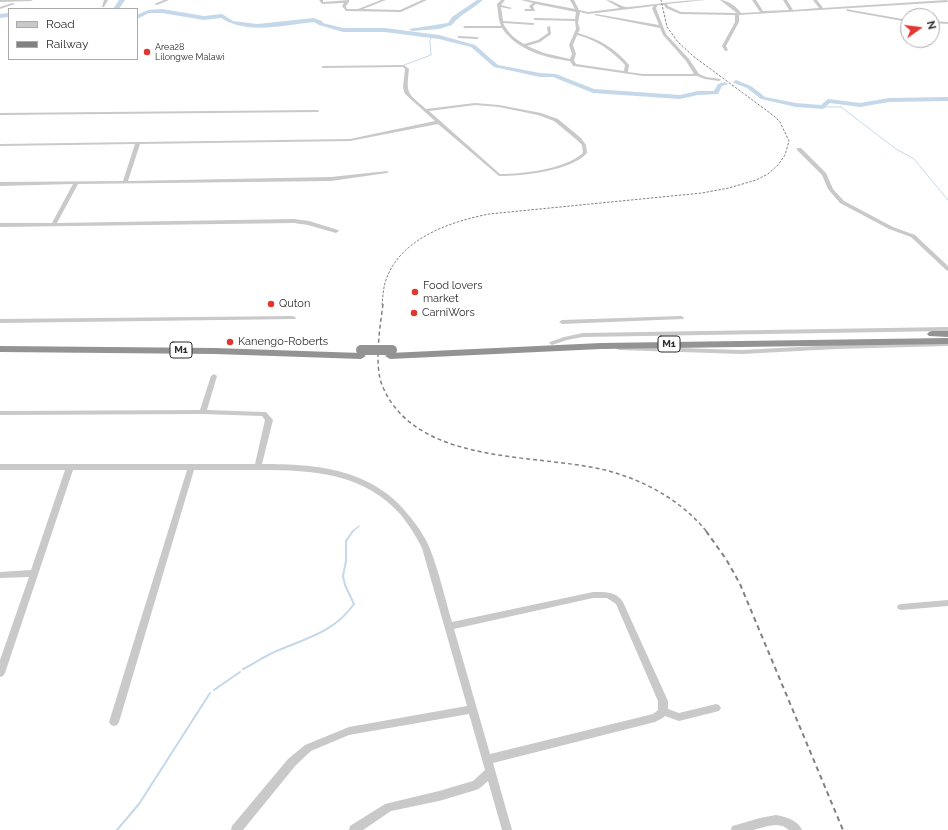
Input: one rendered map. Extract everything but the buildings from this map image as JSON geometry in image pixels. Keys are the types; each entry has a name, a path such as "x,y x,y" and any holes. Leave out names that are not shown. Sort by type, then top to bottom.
{"highway":[{"name":"M1","path":"391,353 552,343 948,334"},
{"name":"M1","path":"0,349 391,353 601,346 948,341"},
{"name":"M1","path":"0,345 231,346 361,353"}],"street":[{"path":"0,8 19,3 23,0"},
{"path":"0,1 31,0"},
{"path":"103,6 106,0"},
{"path":"156,4 167,0"},
{"path":"321,0 322,3 347,1"},
{"path":"353,11 384,0"},
{"path":"347,1 344,4 344,9 353,11 401,11 425,0"},
{"path":"503,0 499,4 503,27 515,41 523,46 556,58 572,60 574,64 626,73 646,75 697,75 719,80"},
{"path":"523,0 661,27"},
{"path":"572,0 577,11 577,34 571,43 574,54 572,60"},
{"path":"608,0 624,8"},
{"path":"666,5 704,0"},
{"path":"722,0 737,10 739,14 737,22 724,46 726,50"},
{"path":"754,0 762,12"},
{"path":"785,0 791,10"},
{"path":"815,0 822,8"},
{"path":"875,0 877,3 876,6"},
{"path":"904,0 908,4"},
{"path":"588,13 657,3 666,5 680,13 699,11 739,14 946,1"},
{"path":"847,2 848,7"},
{"path":"525,10 534,10 531,6 534,3"},
{"path":"657,3 654,9 665,36 688,60 697,75"},
{"path":"500,6 510,8"},
{"path":"830,8 870,13 900,19"},
{"path":"535,19 576,20"},
{"path":"501,22 532,24"},
{"path":"465,27 503,27"},
{"path":"523,46 540,40 550,33 549,27"},
{"path":"577,34 596,38 606,44 627,65 626,73"},
{"path":"459,37 477,38"},
{"path":"323,67 404,66 406,69 406,92 425,110 496,173 502,176 536,171 572,162 580,158 585,150 582,142 559,123 539,114 499,106 474,104 425,110"},
{"path":"0,114 317,111"},
{"path":"0,145 350,140 439,122"},
{"path":"125,182 138,143"},
{"path":"799,149 824,174 831,189 842,202 891,228 913,236 948,269"},
{"path":"0,184 331,179 387,172"},
{"path":"54,224 76,183"},
{"path":"0,225 294,221 309,223 336,231"},
{"path":"0,321 293,318"},
{"path":"562,322 681,318"},
{"path":"552,343 566,338 583,336 948,329"},
{"path":"601,346 644,350 742,352 948,344"},
{"path":"203,412 214,376"},
{"path":"0,413 203,412 264,414 268,418 258,467"},
{"path":"0,467 304,467 340,474 364,483 383,495 404,514 416,528 426,548 450,626 486,760 507,830"},
{"path":"0,673 70,467"},
{"path":"114,722 191,468"},
{"path":"0,575 34,573"},
{"path":"450,626 593,595 609,595 619,602 662,694 663,711 661,715 655,718 486,760"},
{"path":"901,607 948,603"},
{"path":"663,711 679,717 716,708"},
{"path":"236,830 292,762 308,748 350,731 473,709"},
{"path":"354,830 389,806 439,796 476,786 490,772"},
{"path":"736,830 777,819 791,823 797,830"}],"waterway":[{"path":"117,8 122,0"},
{"path":"412,29 439,27 450,24 454,18 462,14 480,0"},
{"path":"138,17 148,12 162,11 204,18 222,16 231,22 257,26 314,20 320,22 321,24 343,30 385,30 439,37 473,46 496,66 540,75 554,75 593,91 680,97 698,93 716,93 720,85 725,84"},
{"path":"0,15 8,14"},
{"path":"0,16 8,15"},
{"path":"430,41 432,36"},
{"path":"404,65 431,55 430,42"},
{"path":"736,82 749,87 763,98 796,105 823,107 828,101 860,105 889,100 948,99"},
{"path":"823,107 841,107 896,149 914,159 948,200"},
{"path":"353,531 359,526"},
{"path":"243,669 270,654 320,633 347,613 354,604 345,585 343,576 346,561 346,541 353,531"},
{"path":"214,690 240,672"},
{"path":"117,830 139,804 210,693"}],"railway":[{"path":"382,305 385,283 392,268 401,255 413,244 427,235 458,222 489,214 702,193 729,188 756,180 768,174 778,165 785,155 789,141 780,122 693,56 678,42 667,27 661,0"},
{"path":"383,304 378,356 378,367 382,385 398,411 421,430 449,443 480,452 577,465 620,474 634,479 674,501 686,510 707,532"},
{"path":"706,531 726,559 740,584 843,830"}],"place":[{"name":"Area28 Lilongwe Malawi","path":"147,52"},
{"name":"Food lovers market","path":"415,292"},
{"name":"Quton","path":"271,304"},
{"name":"CarniWors","path":"414,313"},
{"name":"Kanengo-Roberts","path":"230,342"}]}
